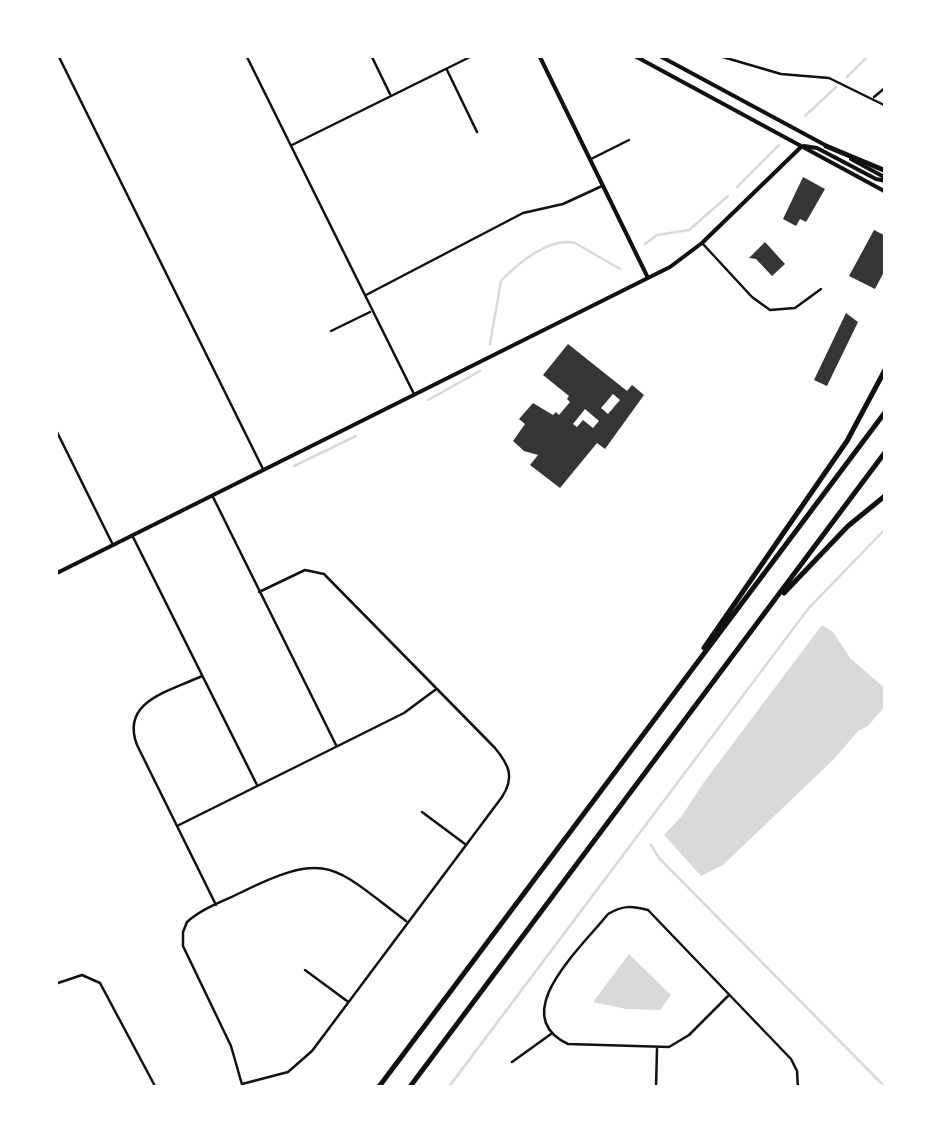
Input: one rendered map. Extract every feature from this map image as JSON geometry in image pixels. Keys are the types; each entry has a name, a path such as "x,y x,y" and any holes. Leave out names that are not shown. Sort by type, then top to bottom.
{"highway":[{"path":"826,146 886,177"},
{"path":"672,696 846,440 886,368"},
{"path":"378,1088 886,411"},
{"path":"409,1088 886,451"},
{"path":"777,598 848,526 886,496"}],"street":[{"path":"58,55 264,469"},
{"path":"246,55 414,395"},
{"path":"371,55 391,96"},
{"path":"291,146 474,55"},
{"path":"539,55 648,278"},
{"path":"646,62 649,55"},
{"path":"658,55 826,146"},
{"path":"716,55 772,72 829,78 886,106"},
{"path":"636,56 886,192"},
{"path":"446,69 477,132"},
{"path":"872,98 886,86"},
{"path":"589,160 630,140"},
{"path":"802,146 818,148 886,177"},
{"path":"55,574 682,260 802,146"},
{"path":"365,296 523,212 563,204 602,186"},
{"path":"702,242 760,305 770,310 794,308 821,289"},
{"path":"330,331 372,311"},
{"path":"55,428 113,546"},
{"path":"212,496 337,747"},
{"path":"132,536 257,786"},
{"path":"260,592 305,570 324,574 503,758 510,773 507,790 408,923 349,1002 298,1066 242,1086 231,1046 182,942 188,922 282,872 320,868 347,877 408,923"},
{"path":"202,676 144,705 132,720 137,745 216,905"},
{"path":"177,826 415,707 436,688"},
{"path":"422,812 466,845"},
{"path":"730,995 680,1043 658,1048 568,1044 551,1034 542,1012 545,994 608,914 632,906 648,910 730,995 791,1059 797,1071 798,1088"},
{"path":"305,970 349,1002"},
{"path":"55,984 82,975 100,983 156,1088"},
{"path":"512,1062 551,1034"},
{"path":"656,1088 658,1048"}],"shaded area":[{"path":"822,625 833,632 851,659 886,689 886,705 723,865 701,876 664,835"},
{"path":"629,954 671,995 660,1010 626,1009 593,1002"}],"building":[{"path":"803,177 825,189 806,222 800,219 796,226 783,219"},
{"path":"874,230 886,236 886,268 875,289 849,276"},
{"path":"765,242 785,264 772,276 756,259 749,258"},
{"path":"846,313 858,322 827,386 814,380"},
{"path":"568,344 627,391 632,385 644,395 605,449 597,443 560,488 530,465 538,455 524,451 513,441 525,424 519,419 533,403 559,415 570,402 569,396 543,375","holes":["613,394 620,400 608,414 601,408","585,409 599,421 593,428 583,420 577,427 573,424"]}],"waterway":[{"path":"847,77 869,55"},
{"path":"805,116 836,87"},
{"path":"737,187 779,145"},
{"path":"645,244 657,235 689,230 728,196"},
{"path":"490,344 501,281 545,247 575,243 620,269"},
{"path":"428,400 480,371"},
{"path":"294,466 356,436"},
{"path":"448,1088 808,609 886,528"},
{"path":"651,845 659,858 886,1088"}]}
